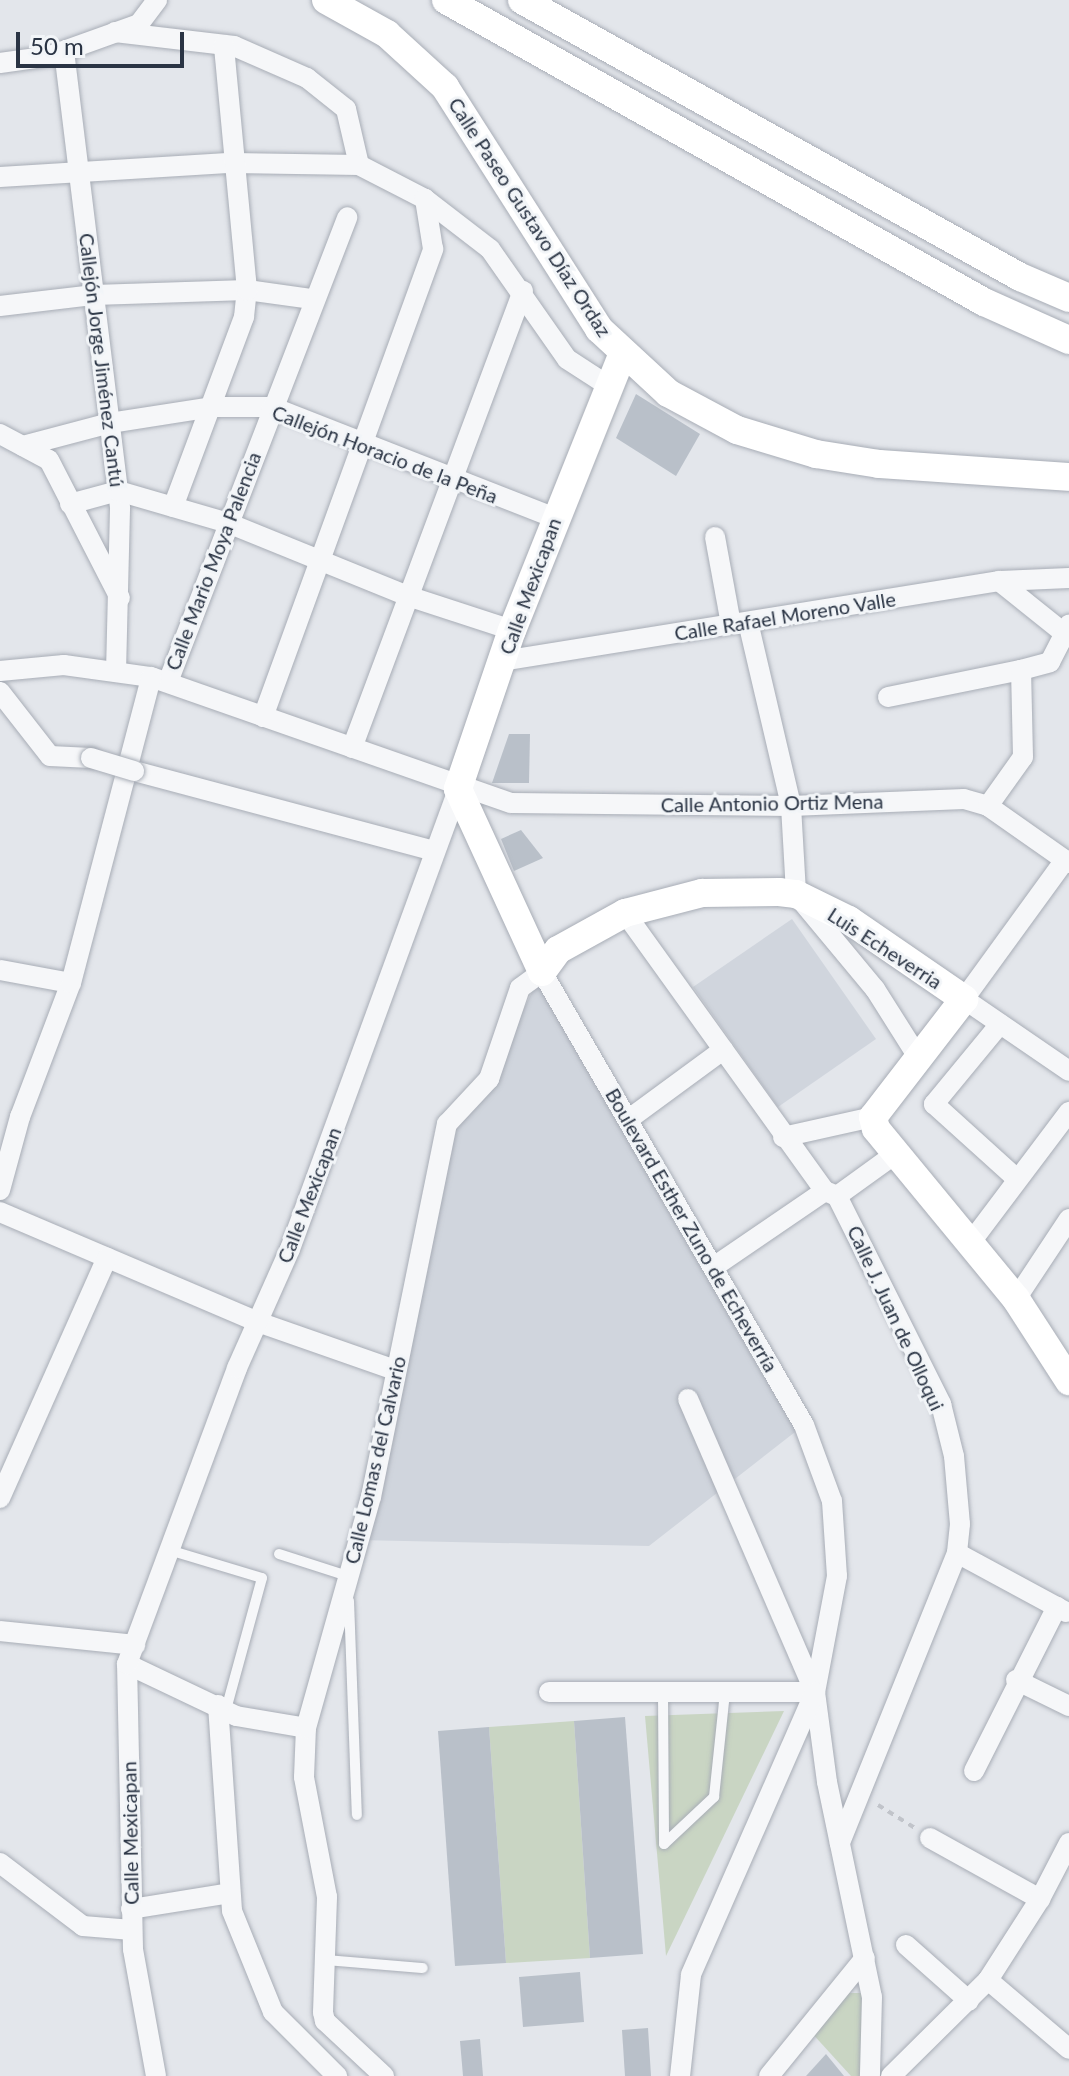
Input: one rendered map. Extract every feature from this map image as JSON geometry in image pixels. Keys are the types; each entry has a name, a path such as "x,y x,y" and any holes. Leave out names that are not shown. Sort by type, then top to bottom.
{"main road":[{"name":"Calle Paseo Gustavo Díaz Ordaz","path":"326,0 387,34 445,87 599,329 678,399 773,443 879,464 1069,477"},
{"path":"446,0 970,295 1069,340"},
{"path":"522,0 1020,277 1069,298"},
{"name":"Calle Mexicapan","path":"458,789 512,630 607,385 623,353"},
{"name":"Boulevard Esther Zuno de Echeverría","path":"458,789 542,972"},
{"name":"Luis Echeverria","path":"542,972 558,950 625,913 702,893 796,894 849,920 964,999"},
{"path":"964,999 873,1117 895,1154 971,1242 1065,1367"}],"street":[{"path":"0,63 64,51 139,24 157,0"},
{"path":"115,32 224,45 267,57 307,78 346,109 359,165"},
{"path":"173,507 244,317 247,290 232,163 224,45"},
{"name":"Callejón Jorge Jiménez Cantú","path":"64,51 118,491 120,598 107,670"},
{"path":"0,177 232,163 359,165 425,199 490,249 523,291 567,359 607,385"},
{"path":"263,717 318,560 364,446 433,249 425,199"},
{"name":"Calle Mario Moya Palencia","path":"0,1190 20,1117 71,983 159,680 228,523 312,299 347,217"},
{"path":"0,306 94,295 247,290 312,299"},
{"path":"352,748 523,291"},
{"name":"Callejón Horacio de la Peña","path":"23,446 110,423 212,407 272,407 450,481 555,518"},
{"path":"0,434 49,460 120,598"},
{"path":"70,504 118,491 228,523 408,596 512,630"},
{"path":"715,537 791,806 796,894 882,998 918,1057"},
{"name":"Calle Rafael Moreno Valle","path":"502,661 999,581 1069,578"},
{"path":"888,697 1050,662 1068,632 999,581"},
{"name":"Calle Antonio Ortiz Mena","path":"0,671 64,665 159,680 458,789 511,803 791,806 964,799 988,806 1067,861"},
{"path":"988,806 1023,757 1021,670"},
{"path":"0,692 50,756 91,758 435,851"},
{"name":"Calle Mexicapan","path":"155,2067 132,1919 127,1664 168,1550 290,1249 458,789"},
{"path":"1067,861 964,999 1069,1071"},
{"name":"Calle J. Juan de Olloqui","path":"625,913 783,1137 831,1194 941,1404 959,1500 957,1553 863,1795 840,1843"},
{"path":"0,970 71,983"},
{"name":"Boulevard Esther Zuno de Echeverría","path":"542,972 715,1266 804,1425 832,1501 837,1576 815,1692"},
{"name":"Calle Lomas del Calvario","path":"384,2076 325,2021 327,1897 304,1777 306,1728 371,1497 395,1370 414,1306 447,1124 489,1079 520,988 542,972"},
{"path":"1000,1024 934,1104 1017,1179"},
{"path":"629,1119 723,1050"},
{"path":"971,1242 1069,1112"},
{"path":"783,1137 873,1117"},
{"path":"715,1266 895,1154"},
{"path":"0,1212 258,1322 395,1370"},
{"path":"1016,1299 1069,1219"},
{"path":"0,1498 107,1258"},
{"path":"688,1399 815,1692 840,1843 872,1997 870,2076"},
{"path":"957,1553 1063,1610 1016,1680 974,1771"},
{"path":"0,1631 135,1645"},
{"path":"127,1664 222,1707 306,1728"},
{"path":"1016,1680 1069,1706"},
{"path":"549,1692 815,1692"},
{"path":"680,2076 691,1975 815,1692"},
{"path":"222,1707 232,1911 273,2012 337,2076"},
{"path":"930,1838 1040,1899"},
{"path":"891,2076 988,1980 1064,1867 1069,1843"},
{"path":"0,1863 83,1926 132,1919 230,1893"},
{"path":"906,1945 969,2001"},
{"path":"769,2076 865,1958"},
{"path":"988,1980 1069,2049"},
{"name":"Calle Lomas del Calvario","path":"365,2056 374,2076"}],"lane":[{"path":"168,1550 262,1578 222,1707"},
{"path":"279,1554 348,1576 357,1815"},
{"path":"663,1694 664,1844 714,1797 725,1693"},
{"path":"325,1960 423,1968"}],"path":[{"path":"863,1795 930,1838"}],"shaded area":[{"path":"792,919 876,1039 778,1107 693,987"},
{"path":"542,972 804,1425 649,1546 358,1540 447,1124 489,1079"}],"green space":[{"path":"784,1711 666,1956 645,1716"},
{"path":"574,1721 590,1958 506,1963 489,1727"},
{"path":"841,1993 864,1993 869,2076 851,2076 810,2031"}],"building":[{"path":"636,394 700,434 676,476 616,438"},
{"path":"509,734 530,734 529,783 492,783"},
{"path":"521,830 543,858 514,871 501,839"},
{"path":"625,1717 643,1954 590,1958 574,1721"},
{"path":"489,1727 506,1963 455,1966 438,1731"},
{"path":"580,1972 584,2022 523,2027 519,1977"},
{"path":"648,2028 651,2076 625,2076 622,2030"},
{"path":"480,2039 483,2076 463,2076 460,2041"},
{"path":"826,2054 844,2076 806,2076"}]}
